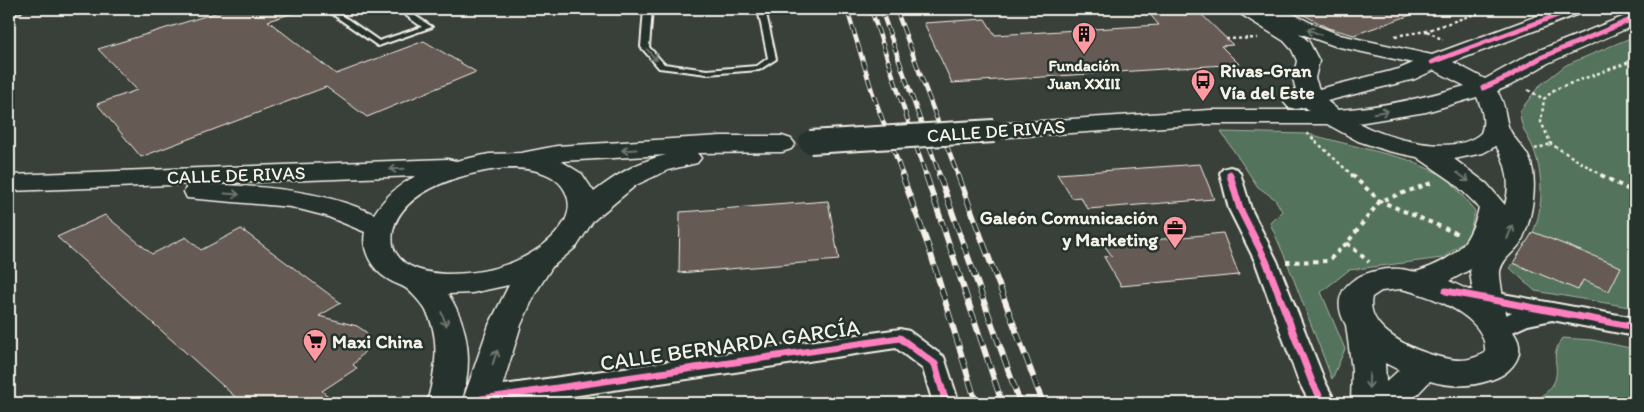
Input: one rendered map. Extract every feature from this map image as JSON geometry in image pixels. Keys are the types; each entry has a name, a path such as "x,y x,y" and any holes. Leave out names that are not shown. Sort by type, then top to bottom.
{"main road":[{"path":"1246,9 1291,37 1301,47 1308,61 1304,78 1310,99 1352,129 1386,142 1422,150 1453,152 1484,145 1492,137 1496,126"},
{"path":"1270,9 1309,31 1326,38 1432,62 1452,70 1483,88 1492,105 1496,126 1517,159 1520,169 1520,201 1508,239 1494,252 1483,258 1462,263 1433,287"},
{"name":"CALLE DE RIVAS","path":"1210,117 1310,99 1407,74 1432,62 1574,9"},
{"name":"CALLE DE RIVAS","path":"582,216 627,179 660,164 721,151 810,142 1210,117 1333,117 1365,115 1426,105 1483,88 1508,78 1540,58 1635,18"},
{"path":"1308,61 1333,53 1378,50"},
{"name":"CALLE DE RIVAS","path":"519,161 557,154 721,144 782,144"},
{"path":"1422,150 1474,185 1494,207 1483,258 1493,318 1503,345 1501,359 1490,369 1472,374 1448,373 1423,367 1397,356 1376,341 1362,325 1355,312 1355,300 1360,290 1370,284 1384,280 1401,279 1433,287 1493,318"},
{"path":"519,161 548,166 570,178 578,186 582,195 584,205 582,216 568,238 542,259 515,272 484,281 453,284 416,280 402,274 384,259 378,239 380,228 391,209 410,192 435,177 463,167 492,162 519,161"},
{"name":"CALLE DE RIVAS","path":"9,183 463,167"},
{"name":"CALLE DE RIVAS","path":"9,198 165,191 256,196 312,202 359,217 380,228"},
{"path":"481,401 505,325 521,292 542,259"},
{"path":"416,280 439,305 449,332 453,363 444,403"},
{"path":"1362,325 1369,370 1369,403"},
{"path":"1387,403 1423,367"}],"street":[{"path":"9,10 15,9"},
{"path":"1230,173 1240,209 1266,261 1312,382 1323,403"},
{"path":"1483,258 1502,287 1520,298 1551,312 1635,327"},
{"path":"1493,318 1522,318 1551,312"},
{"name":"CALLE BERNARDA GARCÍA","path":"481,401 900,338 936,364 946,403"}],"lane":[{"path":"329,9 378,44 428,26 400,9"},
{"path":"648,9 645,47 662,66 707,72 759,68 772,59 762,9"}],"path":[{"path":"1448,43 1426,31 1490,9"},
{"path":"1226,39 1260,38"},
{"path":"1635,60 1554,89 1544,99 1541,122 1551,144 1585,166 1635,193"},
{"path":"1528,90 1544,99"},
{"path":"1305,130 1380,201 1483,258"},
{"path":"1530,153 1542,146 1551,144"},
{"path":"1266,261 1328,261 1347,243 1380,201 1439,180"},
{"path":"1347,243 1373,266"}],"green space":[{"path":"1635,36 1635,308 1535,291 1510,268 1533,232 1537,223 1541,202 1541,180 1537,159 1523,128 1520,111 1539,86 1566,65"},
{"path":"1221,132 1308,134 1406,159 1447,177 1475,211 1468,239 1442,258 1349,270 1321,292 1345,349 1332,379 1270,223 1282,211 1275,199 1258,187"},
{"path":"1562,338 1592,340 1635,349 1635,403 1533,403 1549,390 1555,380 1555,356"}],"building":[{"path":"228,9 295,9 296,12 268,21 336,74 424,41 476,72 367,117 326,87 141,157 97,104 137,90 98,49"},
{"name":"Fundación Juan XXIII","path":"1196,9 1233,45 1221,46 1239,64 952,83 924,23 985,19 995,35 1159,25 1147,11"},
{"path":"1293,9 1343,9 1350,12 1358,9 1422,9 1422,11 1354,35 1328,28"},
{"path":"1200,164 1214,199 1088,209 1080,197 1072,198 1057,174"},
{"path":"828,201 839,260 679,273 680,212"},
{"path":"105,215 152,254 186,237 201,250 241,229 341,303 319,316 357,326 366,332 369,341 365,351 353,365 357,368 322,391 337,403 242,403 57,237"},
{"path":"1533,232 1621,267 1609,291 1583,280 1578,290 1513,263"},
{"path":"1223,233 1239,275 1121,286 1104,257 1112,256 1104,245"}],"railway":[{"path":"847,9 872,91 903,176"},
{"path":"871,9 926,176"},
{"path":"881,9 940,176"},
{"path":"896,9 958,176"},
{"path":"902,175 929,248 976,403"},
{"path":"926,175 1002,403"},
{"path":"939,175 1020,403"},
{"path":"958,175 1043,403"}],"cycle path":[{"path":"1432,62 1574,9"},
{"path":"1483,88 1508,77 1540,58 1635,18"},
{"path":"1230,173 1240,209 1266,261 1312,382 1323,403"},
{"path":"1446,291 1635,327"},
{"path":"482,399 900,338 935,364 946,403"}],"place":[{"name":"Fundación Juan XXIII","path":"1084,55"},
{"name":"Rivas-Gran Vía del Este","path":"1203,102"},
{"name":"Galeón Comunicación y Marketing","path":"1175,249"},
{"name":"Maxi China","path":"315,362"}]}
